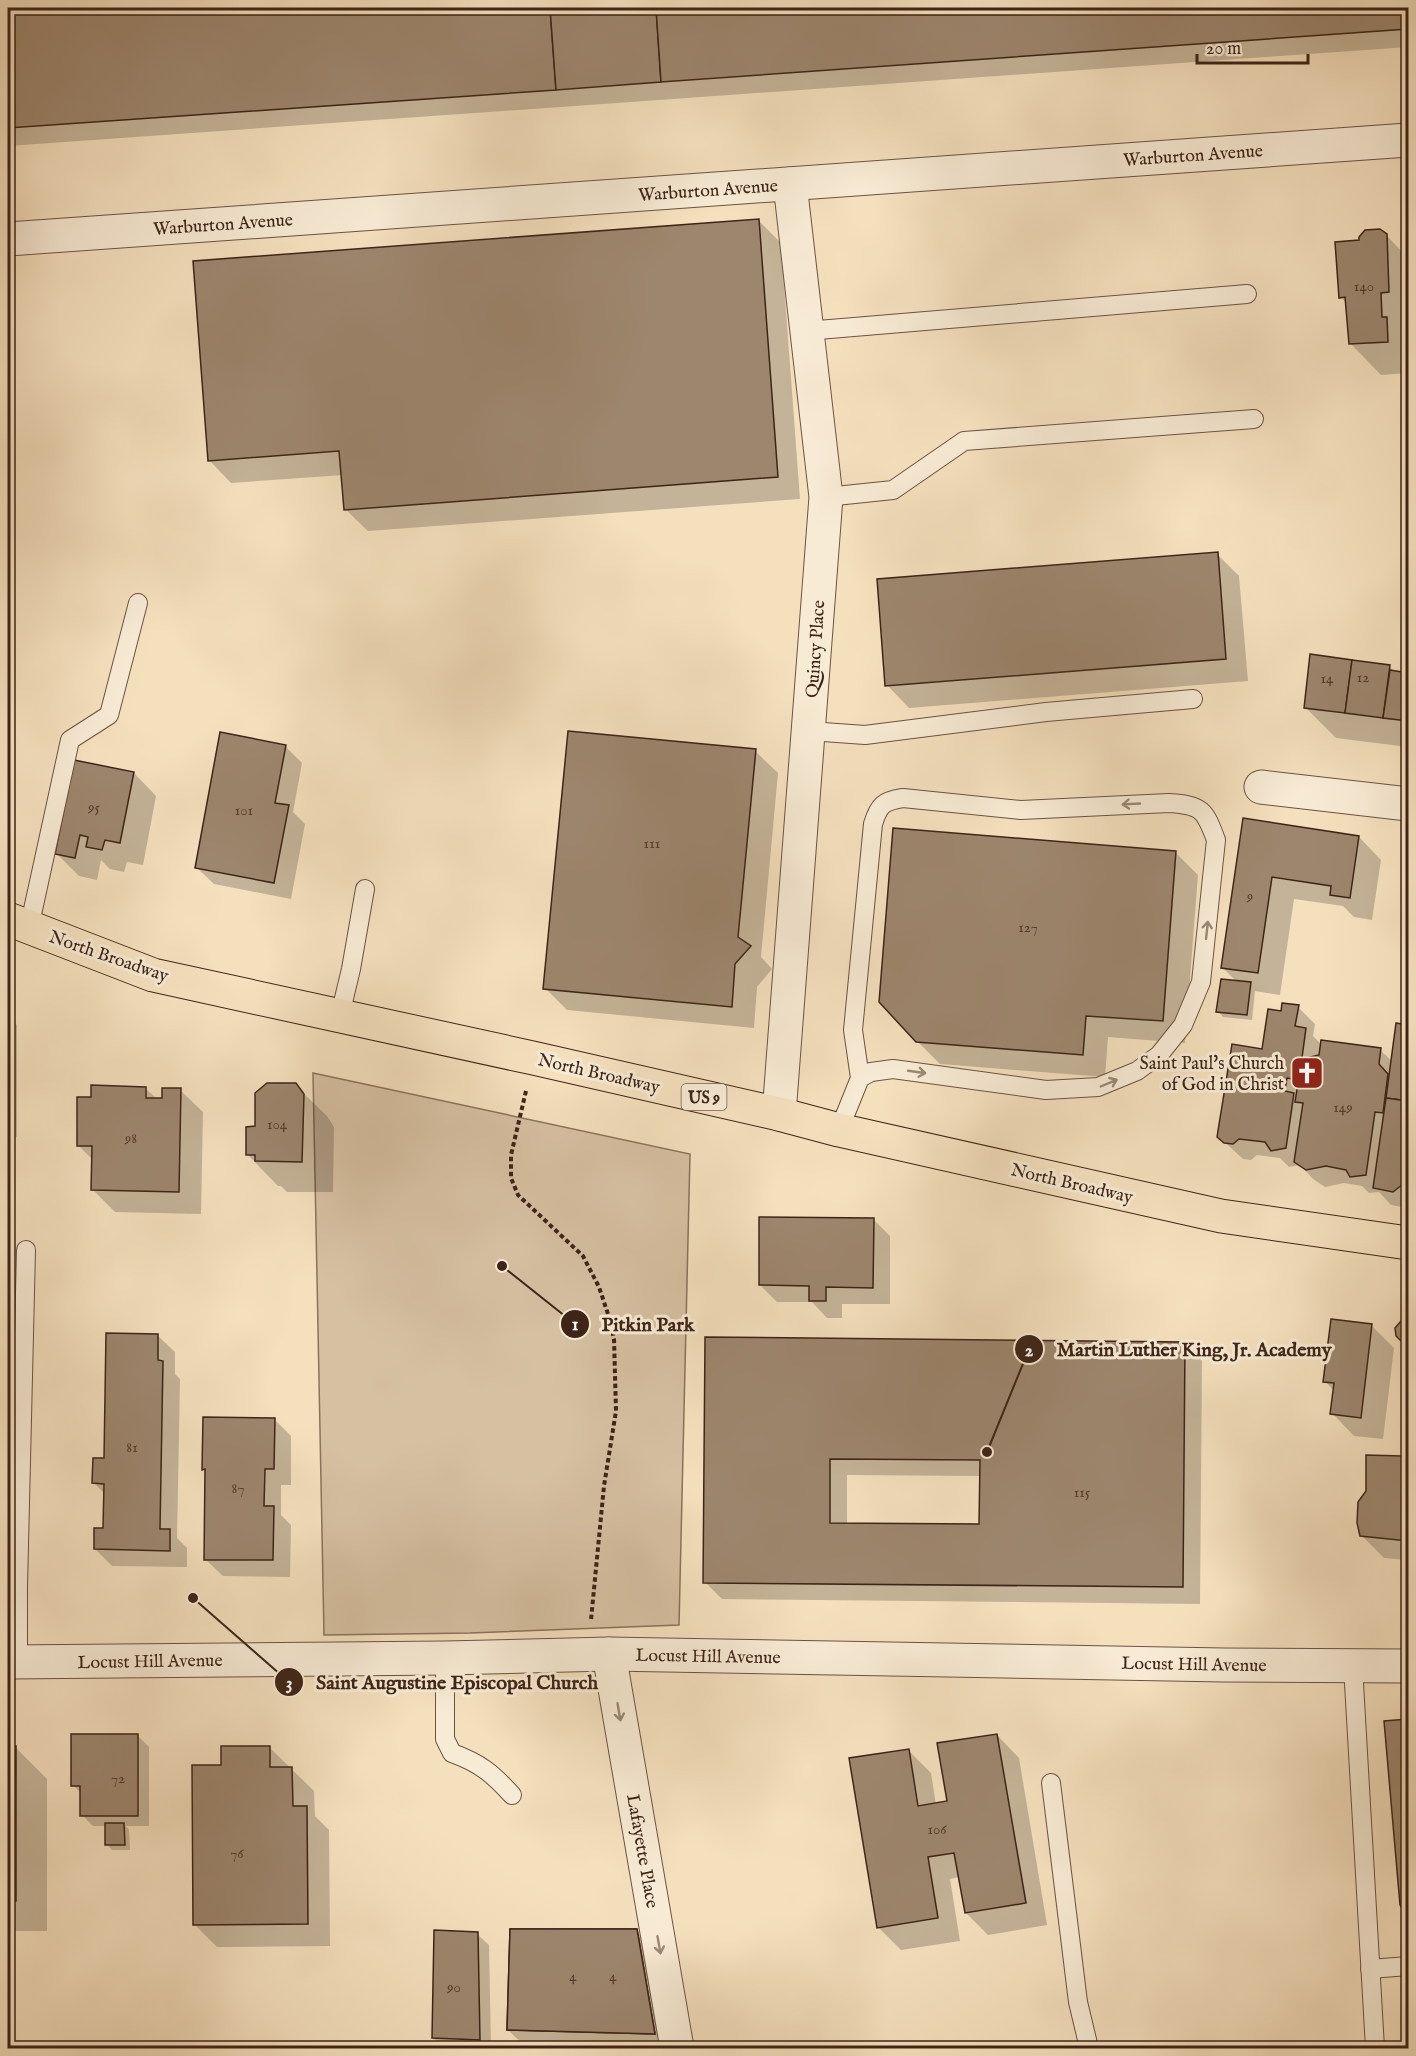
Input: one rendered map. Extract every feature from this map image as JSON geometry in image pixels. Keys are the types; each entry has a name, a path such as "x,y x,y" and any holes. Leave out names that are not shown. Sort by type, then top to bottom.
{"main road":[{"name":"North Broadway","path":"18,923 153,975 533,1058 1221,1216 1408,1243"}],"street":[{"name":"Warburton Avenue","path":"8,239 1408,140"},
{"name":"Quincy Place","path":"779,1114 826,497 790,184"},
{"path":"1261,787 1408,804"},
{"name":"Locust Hill Avenue","path":"13,1662 445,1658 599,1654 1408,1666"},
{"name":"Lafayette Place","path":"599,1654 677,2049"}],"lane":[{"path":"806,331 1247,294"},
{"path":"826,497 893,490 964,441 1254,419"},
{"path":"18,923 70,740 109,715 138,603"},
{"path":"808,731 865,735 1046,712 1193,699"},
{"path":"839,1130 860,1078 853,1030 873,824 877,809 888,801 903,798 1021,810 1169,803 1192,805 1208,818 1216,840 1201,982 1183,1025 1159,1055 1137,1071 1098,1087 1046,1090 893,1069 871,1072 860,1078"},
{"path":"340,1015 351,969 365,889"},
{"path":"13,1662 18,1587 26,1250"},
{"path":"445,1658 445,1739 453,1753 472,1760 490,1772 512,1795"},
{"path":"1353,1666 1375,2049"},
{"path":"1051,1783 1078,2002 1089,2049"},
{"path":"1370,1969 1408,1966"}],"path":[{"path":"533,1058 511,1155 511,1178 518,1195 584,1256 600,1287 614,1339 616,1411 604,1486 599,1654"}],"shaded area":[{"path":"313,1073 690,1154 679,1625 470,1633 324,1635"}],"building":[{"path":"8,8 550,8 556,90 8,128"},
{"path":"550,8 656,8 661,82 556,90"},
{"path":"656,8 1408,8 1408,29 661,82"},
{"path":"759,219 778,477 344,510 339,451 208,461 193,261"},
{"path":"1380,229 1387,234 1389,292 1381,293 1382,317 1387,317 1388,342 1349,344 1345,297 1339,298 1335,242 1359,240 1365,230"},
{"path":"1218,552 1226,659 885,686 877,579"},
{"path":"1310,654 1352,660 1345,713 1304,708"},
{"path":"1352,660 1390,665 1383,718 1345,713"},
{"path":"1390,670 1408,673 1408,721 1383,718"},
{"path":"568,731 756,749 738,937 751,946 735,964 732,1007 543,989"},
{"path":"220,732 286,745 275,803 289,805 274,883 195,868"},
{"path":"74,760 134,772 120,843 105,840 102,850 86,847 88,837 80,835 75,858 55,854"},
{"path":"1243,818 1359,836 1350,898 1330,895 1331,886 1272,877 1258,973 1221,968"},
{"path":"893,828 1176,851 1163,1021 1086,1016 1083,1055 916,1042 879,1002"},
{"path":"1221,979 1251,982 1247,1015 1216,1012"},
{"path":"1282,1003 1299,1005 1295,1026 1306,1028 1299,1080 1287,1078 1285,1091 1294,1093 1286,1148 1271,1151 1265,1142 1239,1139 1233,1144 1224,1143 1217,1137 1232,1044 1262,1049 1268,1009 1281,1011"},
{"path":"1396,1023 1408,1025 1408,1101 1386,1098"},
{"path":"1321,1040 1381,1048 1379,1064 1388,1074 1383,1113 1375,1112 1366,1175 1350,1177 1346,1170 1326,1166 1306,1170 1294,1162 1303,1103 1295,1102 1302,1059 1319,1055"},
{"path":"267,1083 296,1083 304,1094 302,1162 255,1161 255,1155 246,1155 246,1127 255,1126 255,1093"},
{"path":"91,1085 146,1087 146,1098 162,1098 162,1088 181,1088 179,1192 91,1190 92,1146 77,1146 77,1097 91,1097"},
{"path":"1386,1098 1408,1101 1408,1180 1393,1192 1373,1188"},
{"path":"759,1217 874,1218 873,1288 826,1287 826,1301 809,1301 809,1286 759,1285"},
{"path":"1331,1319 1372,1324 1361,1418 1330,1414 1334,1383 1323,1382"},
{"path":"1401,1321 1408,1321 1408,1541 1360,1536 1357,1523 1358,1502 1366,1491 1366,1455 1402,1456 1405,1345 1396,1336 1395,1328"},
{"path":"106,1333 158,1334 158,1360 163,1361 160,1529 170,1529 170,1551 94,1549 94,1528 103,1528 104,1484 92,1483 93,1458 104,1458"},
{"path":"705,1337 1185,1342 1183,1587 703,1583","holes":["830,1459 980,1460 979,1524 830,1523"]},
{"path":"203,1417 275,1418 274,1469 265,1469 264,1506 274,1506 273,1560 204,1560"},
{"path":"1408,1719 1408,1917 1400,1905 1384,1721"},
{"path":"71,1734 138,1734 138,1816 80,1816 80,1786 71,1786"},
{"path":"997,1734 1026,1903 965,1913 954,1853 928,1857 938,1918 877,1928 849,1758 909,1749 918,1806 947,1801 937,1743"},
{"path":"8,1746 16,1746 16,1901 8,1901"},
{"path":"221,1746 270,1746 270,1767 292,1767 293,1806 307,1806 308,1924 193,1925 192,1765 221,1765"},
{"path":"105,1823 124,1823 125,1845 105,1845"},
{"path":"510,1929 637,1929 655,2034 507,2030","holes":["563,1970 581,1970 581,1983 563,1983"]},
{"path":"510,1929 637,1929 655,2034 507,2030"},
{"path":"434,1930 478,1932 480,2040 432,2038"},
{"path":"525,2046 635,2046 635,2048 525,2048"}],"place":[{"name":"Saint Paul's Church of God in Christ","path":"1307,1073"},
{"name":"Pitkin Park","path":"502,1266"},
{"name":"Martin Luther King, Jr. Academy","path":"987,1452"},
{"name":"Saint Augustine Episcopal Church","path":"193,1598"}]}
